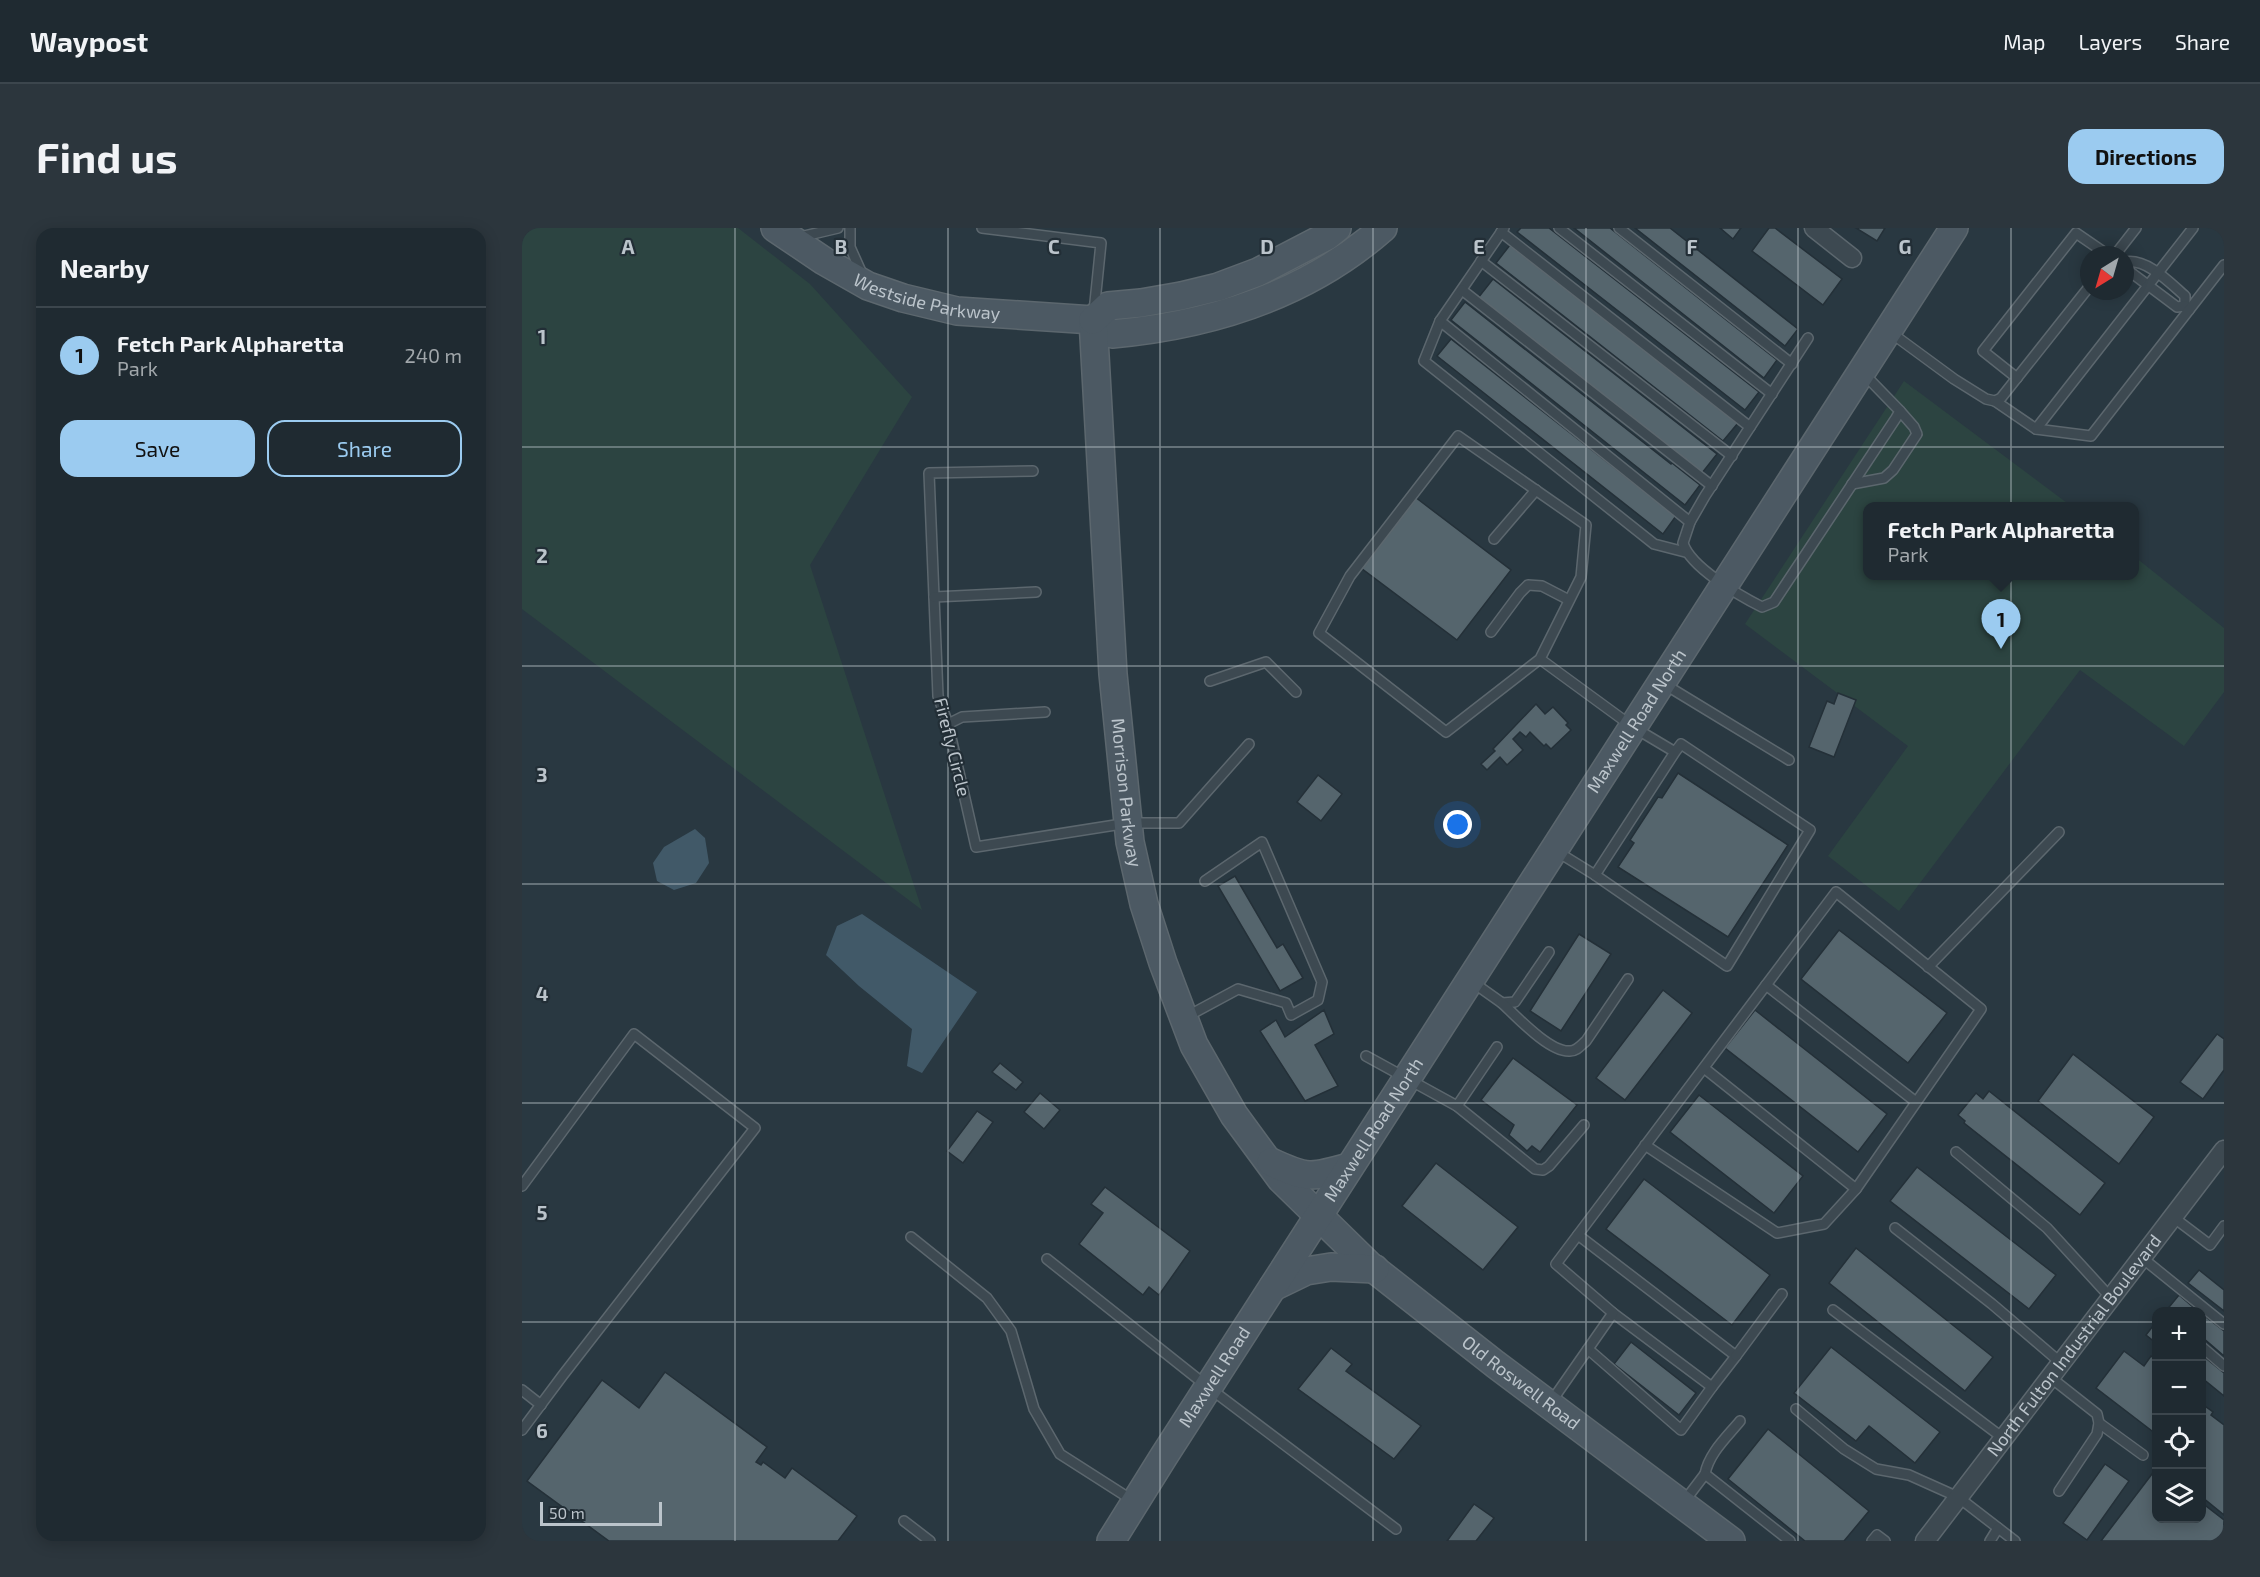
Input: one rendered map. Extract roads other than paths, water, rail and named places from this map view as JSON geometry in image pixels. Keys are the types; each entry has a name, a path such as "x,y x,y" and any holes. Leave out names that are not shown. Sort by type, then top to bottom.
{"street":[{"path":"1093,320 1108,306 1181,296 1218,287 1258,272 1327,236 1337,228"},
{"name":"Westside Parkway","path":"783,233 868,286 927,305 957,311 1093,320 1112,334 1145,331 1226,314 1269,298 1333,265 1383,228"},
{"path":"1815,228 1852,258"},
{"name":"Maxwell Road North","path":"1319,1215 1954,228"},
{"name":"Morrison Parkway","path":"1093,320 1113,674 1128,823 1144,904 1163,963 1194,1045 1234,1115 1266,1160 1281,1179 1319,1215"},
{"name":"North Fulton Industrial Boulevard","path":"1925,1541 2224,1149"},
{"path":"1266,1160 1298,1174 1319,1176 1349,1167"},
{"name":"Old Roswell Road","path":"1319,1215 1375,1269 1731,1541"},
{"name":"Maxwell Road","path":"1111,1541 1319,1215"},
{"path":"1272,1287 1306,1271 1330,1267 1375,1269"}],"lane":[{"path":"783,233 838,228"},
{"path":"850,228 850,247 868,286"},
{"path":"982,228 1101,243 1093,320"},
{"path":"1559,228 1772,394"},
{"path":"1619,228 1792,364"},
{"path":"2122,246 2136,228"},
{"path":"2036,429 2193,228"},
{"path":"1685,552 1654,544 1424,361 1440,321 1502,230 1750,427"},
{"path":"2017,378 1983,351 2076,233 2095,246"},
{"path":"2134,260 2158,273 2186,296 2187,308"},
{"path":"1482,261 1732,456"},
{"path":"1995,400 2036,429 2091,436 2187,308 2224,265"},
{"path":"2134,276 2177,307 2187,308"},
{"path":"1462,290 1712,486"},
{"path":"1888,330 1954,379 1986,399 1995,400 2001,398 2080,298"},
{"path":"1440,321 1690,522"},
{"path":"1808,338 1690,522 1683,543 1685,552 1690,558 1742,597 1762,607 1774,602 1900,411"},
{"path":"1852,484 1884,478 1893,470 1917,434 1900,411 1862,372"},
{"path":"1458,436 1536,490 1586,525 1581,576 1540,658 1446,732 1319,633 1350,576 1458,436"},
{"name":"Firefly Circle","path":"1033,471 929,474 938,696 948,724 976,847 1128,823 1179,823 1249,744"},
{"path":"1494,539 1536,490"},
{"path":"1491,632 1528,585 1542,586 1569,600"},
{"path":"934,597 1036,592"},
{"path":"1540,658 1633,727 1675,752"},
{"path":"1210,681 1266,662 1296,692"},
{"path":"1662,682 1790,760"},
{"path":"948,724 962,717 1045,711"},
{"path":"1554,850 1595,875 1727,966 1810,830 1681,744 1595,875"},
{"path":"1928,967 2059,832"},
{"path":"1184,1018 1238,989 1286,1003 1291,1015 1318,1000 1322,982 1262,842 1205,881"},
{"path":"1645,1145 1777,1233 1824,1224 1856,1189 1981,1010 1836,892 1645,1145 1556,1264 1613,1313 1712,1387"},
{"path":"1502,1003 1515,1002 1549,952"},
{"path":"1470,980 1502,1003 1526,1026 1549,1043 1561,1050 1570,1051 1578,1049 1586,1041 1628,979"},
{"path":"1766,985 1916,1102"},
{"path":"522,1186 634,1034 754,1128 522,1431"},
{"path":"1457,1106 1497,1047"},
{"path":"1366,1056 1457,1106 1535,1169 1543,1170 1549,1166 1584,1125"},
{"path":"1704,1068 1856,1189"},
{"path":"1956,1152 2048,1228 2111,1298"},
{"path":"2173,1217 2210,1245 2224,1226"},
{"path":"1895,1228 1992,1304 2097,1414 2099,1423 2097,1434 2059,1491"},
{"path":"1578,1235 1736,1356"},
{"path":"911,1237 987,1298 1011,1331 1034,1409 1060,1454 1135,1502"},
{"path":"2141,1257 2199,1307"},
{"path":"1047,1258 1208,1387 1396,1529"},
{"path":"1588,1349 1681,1430 1782,1294"},
{"path":"1833,1310 2003,1438"},
{"path":"2206,1312 2224,1324"},
{"path":"1550,1404 1613,1313"},
{"path":"2206,1350 2224,1366"},
{"path":"522,1390 541,1405"},
{"path":"1796,1409 1844,1449 1876,1469 1909,1475 1958,1497 2015,1541"},
{"path":"1683,1503 1705,1474 1713,1454 1740,1421"},
{"path":"2099,1423 2143,1455"},
{"path":"1705,1474 1790,1541"},
{"path":"904,1521 930,1541"},
{"path":"1990,1541 1998,1528"},
{"path":"1872,1541 1877,1535 1885,1541"}],"water":[{"path":"695,829 705,838 709,863 696,883 674,890 657,881 653,863 664,847"},
{"path":"862,914 977,992 922,1073 907,1066 912,1029 859,986 826,955 837,926"}],"place":[{"name":"Fetch Park Alpharetta","path":"2001,649"}]}
